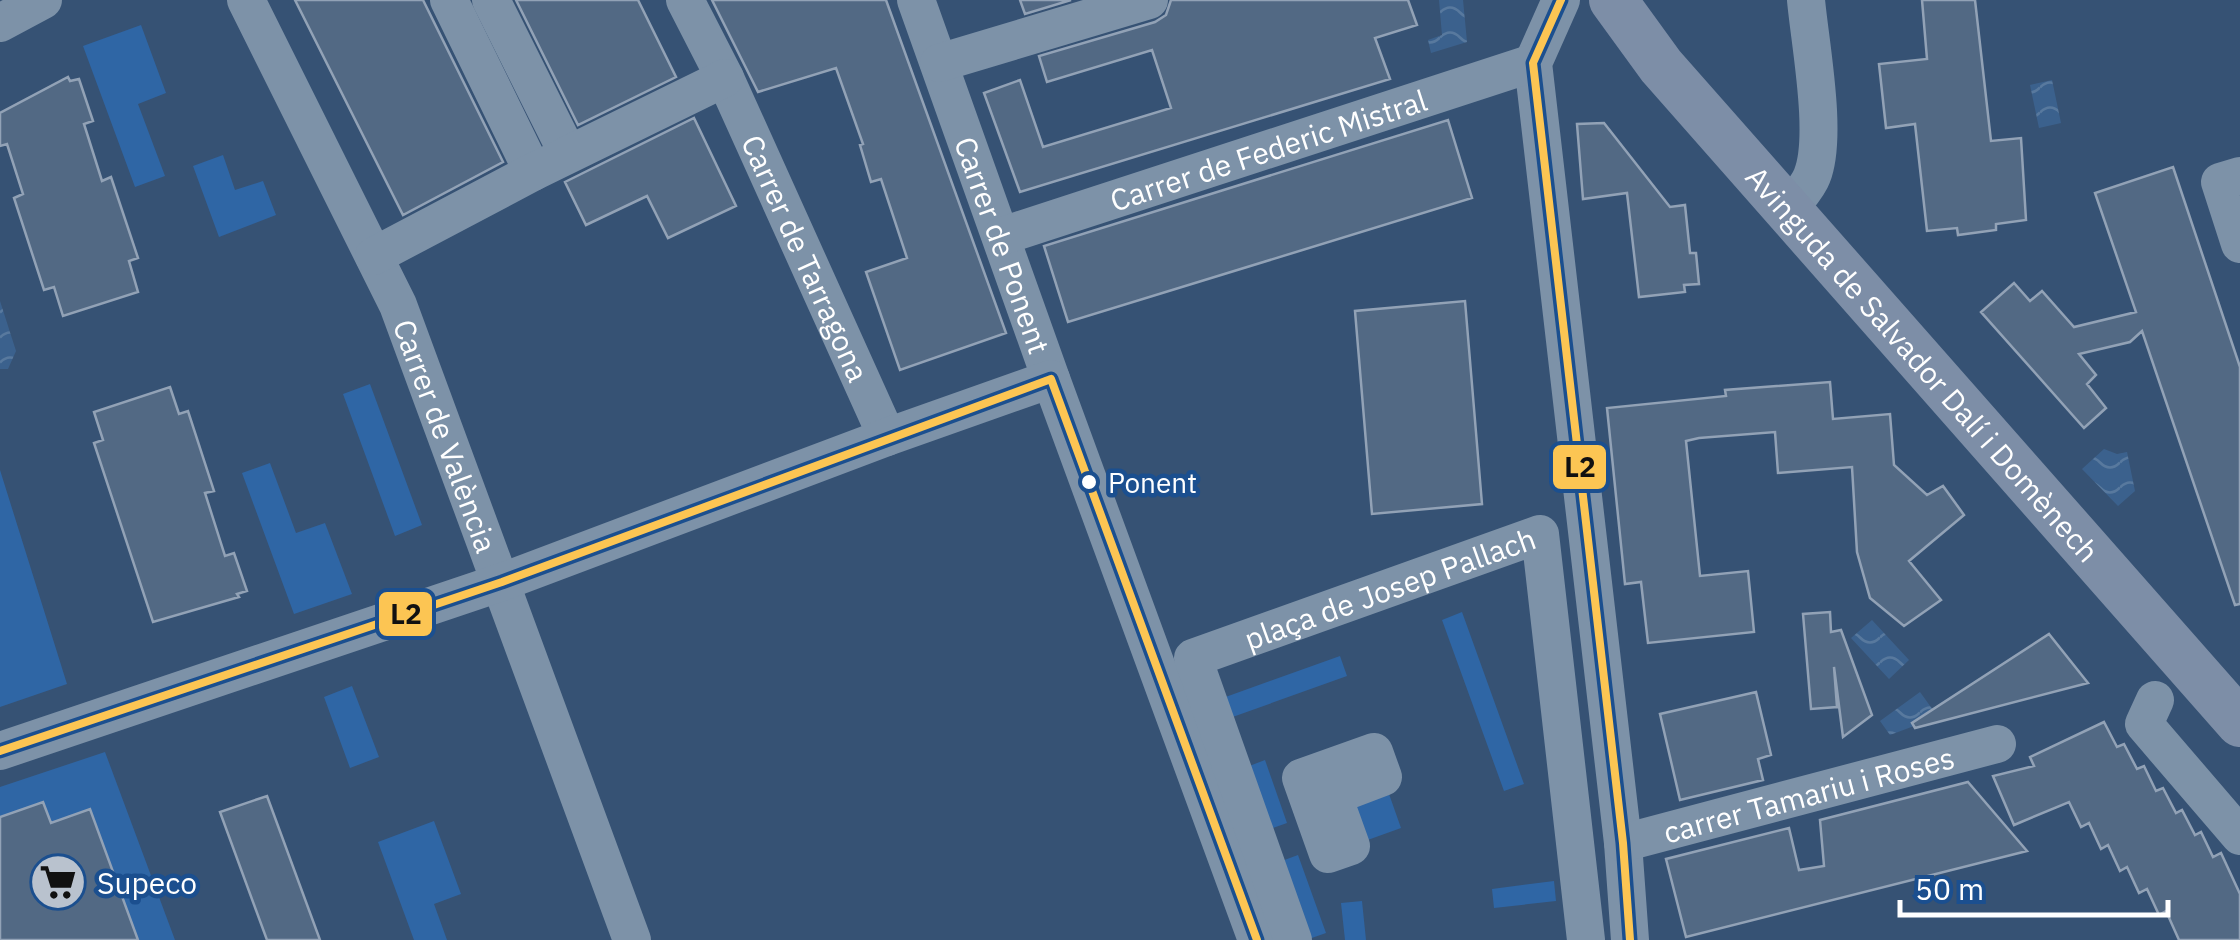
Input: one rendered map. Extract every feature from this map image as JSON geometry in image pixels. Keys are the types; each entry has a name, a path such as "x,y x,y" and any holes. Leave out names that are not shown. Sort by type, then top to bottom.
{"main road":[{"name":"Avinguda de Salvador Dalí i Domènech","path":"1612,0 1661,66 2240,723"}],"street":[{"name":"Carrer de València","path":"246,0 398,305 632,940"},
{"path":"449,0 533,172"},
{"path":"491,0 568,154"},
{"name":"Carrer de Tarragona","path":"685,0 725,78 887,437"},
{"name":"Carrer de Ponent","path":"916,0 1257,940"},
{"path":"939,63 1149,0"},
{"path":"1561,0 1533,63 1623,843 1630,940"},
{"path":"1790,208 1812,176 1817,150 1806,0"},
{"name":"Carrer de Federic Mistral","path":"1002,236 1533,63"},
{"path":"374,256 568,154 725,78"},
{"path":"2240,176 2220,182 2240,244"},
{"path":"0,751 502,582 1051,379"},
{"name":"plaça de Josep Pallach","path":"1293,940 1192,658 1540,534 1586,940"},
{"path":"2156,700 2144,724 2240,836"},
{"name":"carrer Tamariu i Roses","path":"1623,843 1997,744"}],"shaded area":[{"path":"141,25 166,93 138,104 165,176 135,187 83,46"},
{"path":"223,155 235,190 263,181 276,215 219,237 193,166"},
{"path":"370,384 422,525 395,536 343,394"},
{"path":"270,463 296,533 325,523 352,594 294,614 242,473"},
{"path":"0,470 67,684 0,707"},
{"path":"1462,612 1524,784 1504,791 1442,620"},
{"path":"1340,656 1347,676 1227,719 1220,699"},
{"path":"352,686 379,757 350,768 324,697"},
{"path":"105,752 175,940 0,940 0,787"},
{"path":"1265,760 1287,823 1267,830 1244,768"},
{"path":"1383,777 1401,828 1351,846 1333,796"},
{"path":"434,821 461,894 434,904 447,940 414,940 378,842"},
{"path":"1298,855 1326,933 1306,940 1279,862"},
{"path":"1554,881 1556,901 1494,908 1492,889"},
{"path":"1362,901 1366,940 1345,940 1341,903"}],"water":[{"path":"1439,0 1463,0 1467,42 1431,53 1428,40 1442,35"},
{"path":"2052,80 2061,123 2039,128 2030,85"},
{"path":"0,301 16,351 8,369 0,369"},
{"path":"2104,449 2117,454 2127,452 2135,491 2118,506 2082,469"},
{"path":"1872,620 1909,660 1889,679 1851,638"},
{"path":"1920,692 1938,717 1890,735 1880,721"}],"building":[{"path":"295,0 423,0 503,162 403,215"},
{"path":"516,0 638,0 676,77 578,125"},
{"path":"712,0 886,0 1006,333 900,370 866,272 907,258 881,179 871,182 860,145 863,144 836,68 758,92"},
{"path":"1020,0 1071,0 1025,14"},
{"path":"1171,0 1408,0 1417,25 1375,38 1390,79 1020,192 984,93 1020,80 1043,147 1171,108 1152,50 1047,82 1039,56 1155,22 1166,15"},
{"path":"1922,0 1975,0 1991,141 2021,138 2026,220 1996,224 1996,230 1958,235 1957,228 1927,231 1915,124 1886,128 1879,64 1927,59"},
{"path":"68,77 70,81 79,79 93,121 84,124 102,181 111,177 138,258 129,261 138,292 63,316 54,287 44,290 14,198 23,194 7,144 0,146 0,113"},
{"path":"694,118 736,206 668,238 647,196 586,225 565,182"},
{"path":"1448,120 1472,198 1068,322 1044,246"},
{"path":"1604,123 1670,207 1685,205 1690,253 1696,253 1699,284 1684,285 1685,292 1639,297 1627,193 1583,199 1577,124"},
{"path":"2173,167 2240,367 2240,604 2235,605 2142,331 2130,342 2079,354 2096,375 2087,384 2106,408 2084,428 1981,312 2014,283 2030,301 2042,291 2074,327 2136,312 2095,193"},
{"path":"1465,301 1482,504 1372,514 1355,311"},
{"path":"1830,382 1833,419 1890,414 1894,465 1927,495 1943,486 1964,515 1909,561 1941,600 1904,626 1870,598 1857,552 1852,467 1778,473 1775,432 1699,438 1686,441 1700,576 1748,571 1754,632 1648,643 1641,582 1625,584 1607,408 1726,396 1725,390"},
{"path":"170,387 179,414 188,411 214,491 205,493 225,556 234,553 247,591 237,594 239,597 153,622 94,443 103,440 94,412"},
{"path":"1830,612 1831,632 1841,630 1872,715 1843,737 1834,667 1837,707 1811,709 1803,614"},
{"path":"2049,634 2088,683 1915,728 1912,723"},
{"path":"1756,692 1771,755 1758,759 1763,780 1680,800 1660,714"},
{"path":"2104,722 2117,747 2124,744 2137,769 2144,766 2156,791 2163,788 2176,813 2182,810 2195,835 2201,832 2213,857 2221,853 2240,894 2240,940 2179,940 2166,911 2159,915 2147,889 2139,893 2127,867 2120,871 2108,845 2101,849 2089,823 2081,827 2069,802 2014,825 1993,776 2034,766 2030,757"},
{"path":"1968,782 2027,851 1686,937 1666,859 1789,828 1799,870 1824,866 1820,820"},
{"path":"267,796 320,940 267,940 220,812"},
{"name":"Supeco","path":"43,802 51,823 90,809 138,940 0,940 0,817"}],"transit line":[{"name":"L2","path":"1561,0 1533,63 1623,843 1630,940"},
{"name":"L2","path":"0,751 502,582 1051,379 1257,940"}],"place":[{"name":"Ponent","path":"1089,482"},
{"name":"Supeco","path":"58,882"}]}
